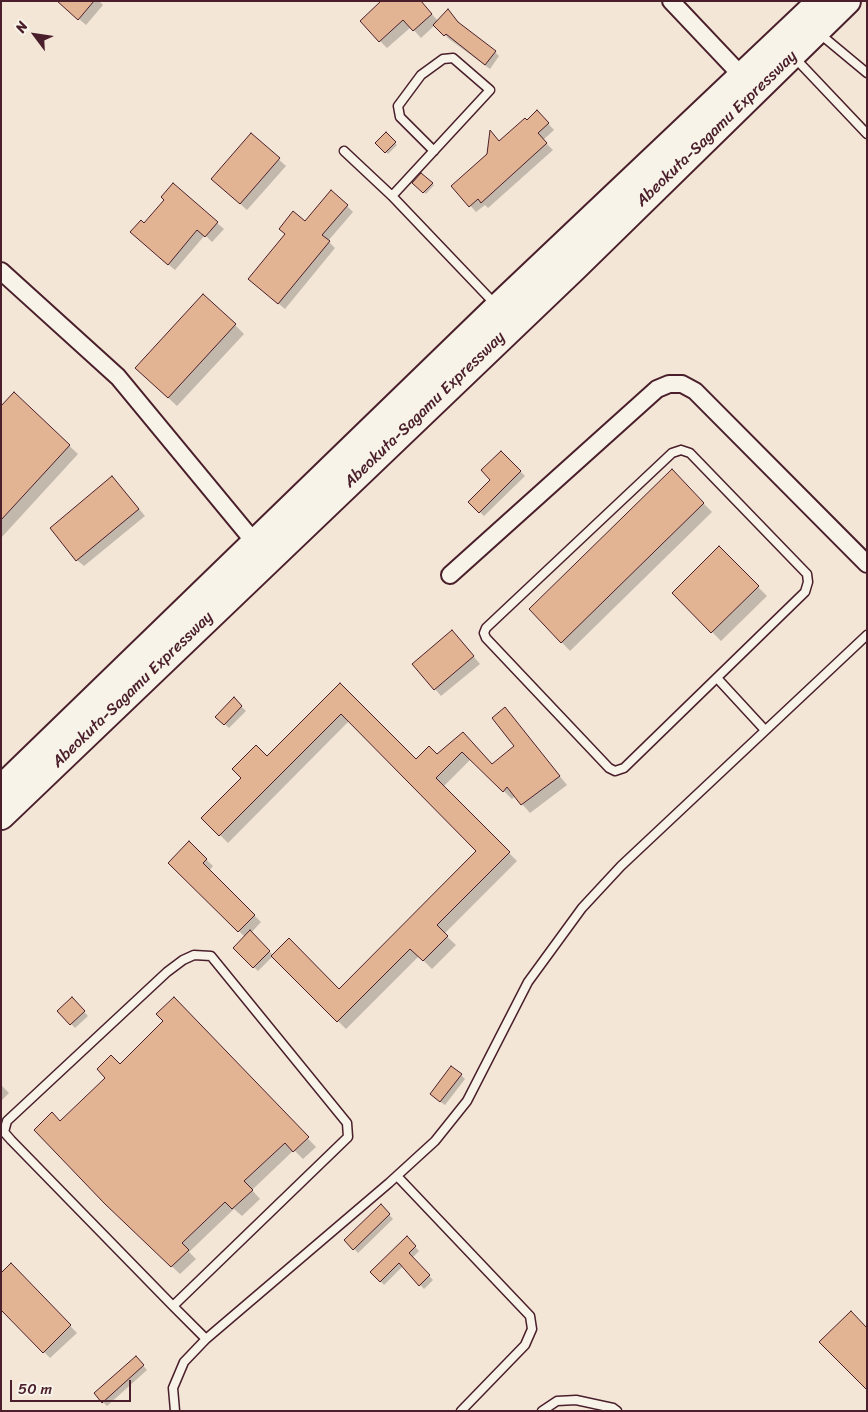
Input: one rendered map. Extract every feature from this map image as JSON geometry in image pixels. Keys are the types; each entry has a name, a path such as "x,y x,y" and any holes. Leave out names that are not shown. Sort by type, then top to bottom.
{"highway":[{"name":"Abeokuta-Sagamu Expressway","path":"1,816 574,268 815,16 847,1"},
{"name":"Abeokuta-Sagamu Expressway","path":"1,789 256,544 498,307 741,75 788,46"}],"street":[{"path":"671,1 741,75"},
{"path":"1,271 118,377 256,544"},
{"path":"450,575 657,389 669,384 682,384 695,392 867,564"}],"lane":[{"path":"815,16 867,73"},
{"path":"788,46 867,134"},
{"path":"392,196 434,152 490,90 453,58 443,59 420,75 398,106 400,117 434,152"},
{"path":"344,151 392,196 498,307"},
{"path":"681,450 690,453 807,574 808,582 804,592 717,678 624,768 615,771 609,768 486,638 484,633 486,628 672,453 681,450"},
{"path":"175,1411 173,1388 184,1362 206,1339 398,1176 435,1141 467,1101 528,982 582,908 621,866 764,729 867,635"},
{"path":"717,678 764,729"},
{"path":"173,1306 348,1137 347,1123 211,956 194,955 167,972 7,1121 4,1132 173,1306 206,1339"},
{"path":"398,1176 530,1316 532,1330 525,1345 461,1411"},
{"path":"542,1411 557,1401 576,1400 613,1408 616,1411"}],"building":[{"path":"57,1 94,1 78,20"},
{"path":"381,1 421,1 432,14 413,31 403,20 379,42 360,21"},
{"path":"448,9 458,22 496,51 485,65 446,34 444,36 433,25"},
{"path":"537,110 549,123 538,133 547,143 481,203 478,199 469,207 451,186 487,154 490,130 499,141"},
{"path":"386,132 396,142 385,153 375,143"},
{"path":"251,133 280,158 240,204 211,179"},
{"path":"421,173 433,183 423,193 412,183"},
{"path":"173,183 218,222 205,237 197,230 168,265 130,232 141,220 144,223 164,200 161,197"},
{"path":"331,190 348,205 322,235 330,241 278,304 248,279 285,234 279,229 293,211 305,221"},
{"path":"203,294 236,324 168,398 135,368"},
{"path":"14,392 70,445 1,520 1,406"},
{"path":"501,451 521,471 479,513 468,502 490,480 481,470"},
{"path":"672,469 704,503 561,643 529,609"},
{"path":"112,476 139,509 76,561 50,528"},
{"path":"719,546 759,586 711,633 672,593"},
{"path":"452,630 474,656 434,690 412,664"},
{"path":"340,683 416,759 429,746 437,754 463,732 492,764 514,746 492,718 505,707 560,776 521,805 507,787 503,792 462,752 436,778 510,852 437,925 448,936 423,961 410,949 337,1022 271,956 289,938 339,989 476,851 341,714 219,836 201,818 241,778 232,769 256,745 267,756"},
{"path":"234,697 242,706 224,725 215,717"},
{"path":"189,841 207,859 203,863 255,915 238,932 168,863"},
{"path":"250,930 270,951 253,968 233,948"},
{"path":"72,997 85,1011 70,1025 57,1011"},
{"path":"174,997 309,1137 293,1152 285,1143 244,1181 253,1190 232,1209 225,1202 182,1243 189,1250 171,1267 105,1204 34,1130 52,1112 60,1121 105,1078 97,1069 111,1055 120,1064 163,1021 156,1014"},
{"path":"451,1066 462,1074 440,1102 430,1094"},
{"path":"381,1204 390,1214 353,1250 344,1240"},
{"path":"407,1236 416,1246 409,1253 430,1275 419,1286 399,1263 380,1282 370,1272"},
{"path":"11,1263 71,1325 43,1353 1,1310 1,1273"},
{"path":"851,1311 867,1328 867,1390 819,1342"},
{"path":"136,1356 144,1365 102,1403 94,1393"}]}
